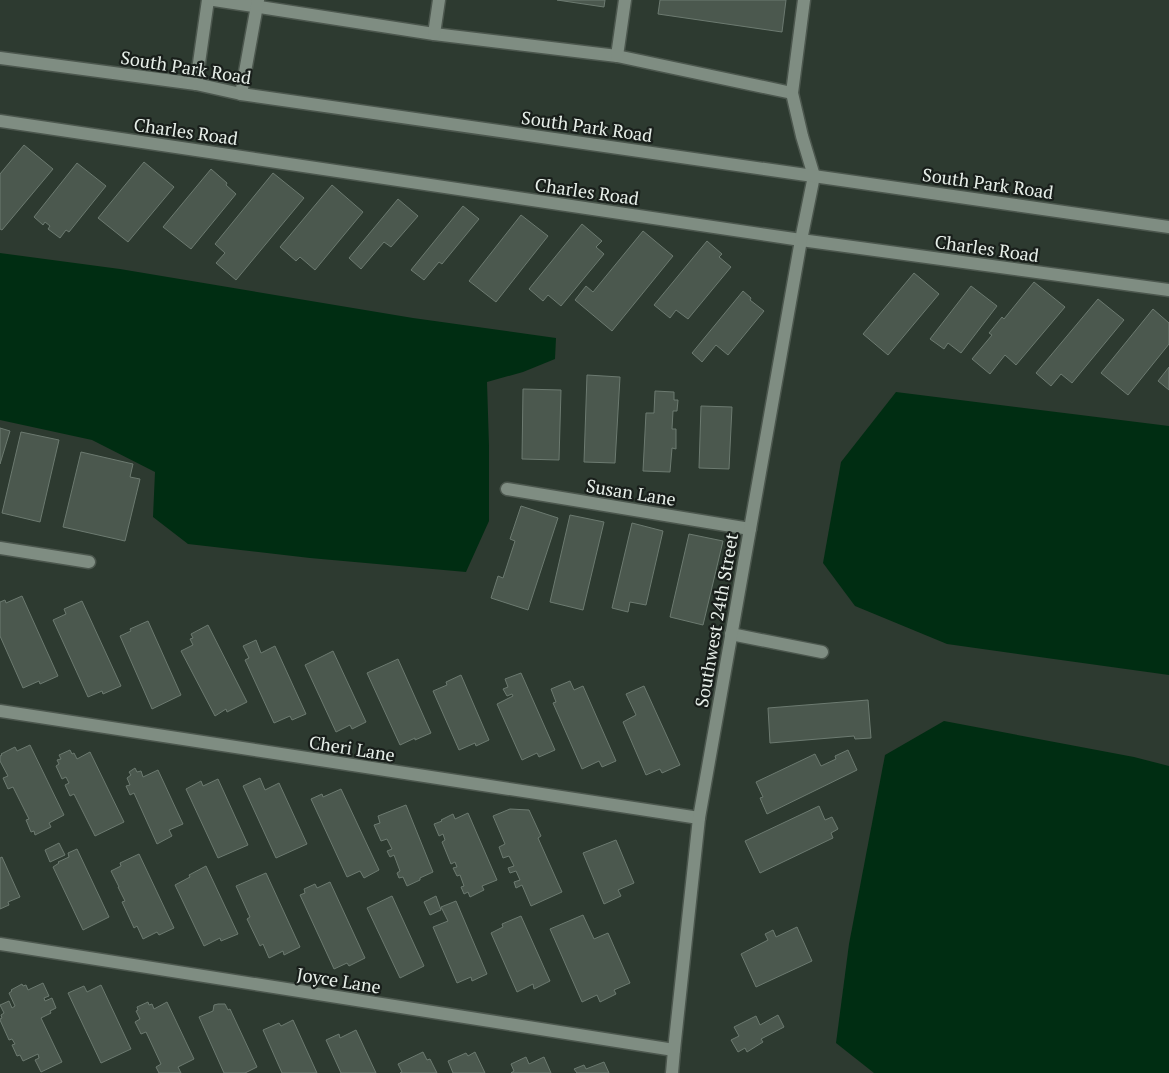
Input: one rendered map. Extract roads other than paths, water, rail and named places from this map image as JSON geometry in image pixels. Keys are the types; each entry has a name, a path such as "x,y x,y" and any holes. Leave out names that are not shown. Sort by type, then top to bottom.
{"street":[{"path":"196,84 208,0"},
{"path":"214,0 257,3 434,34 617,56 792,94"},
{"path":"434,34 439,0"},
{"path":"617,56 625,0"},
{"path":"804,0 792,94 814,176"},
{"path":"240,94 257,3"},
{"name":"South Park Road","path":"0,58 196,84 240,94 1169,226"},
{"name":"Charles Road","path":"0,121 801,240 1169,290"},
{"name":"Southwest 24th Street","path":"672,1073 699,818 801,240 814,176"},
{"name":"Susan Lane","path":"507,489 750,529"},
{"path":"0,548 89,562"},
{"path":"731,634 822,652"},
{"name":"Cheri Lane","path":"0,711 699,818"},
{"name":"Joyce Lane","path":"0,944 674,1050"}]}
